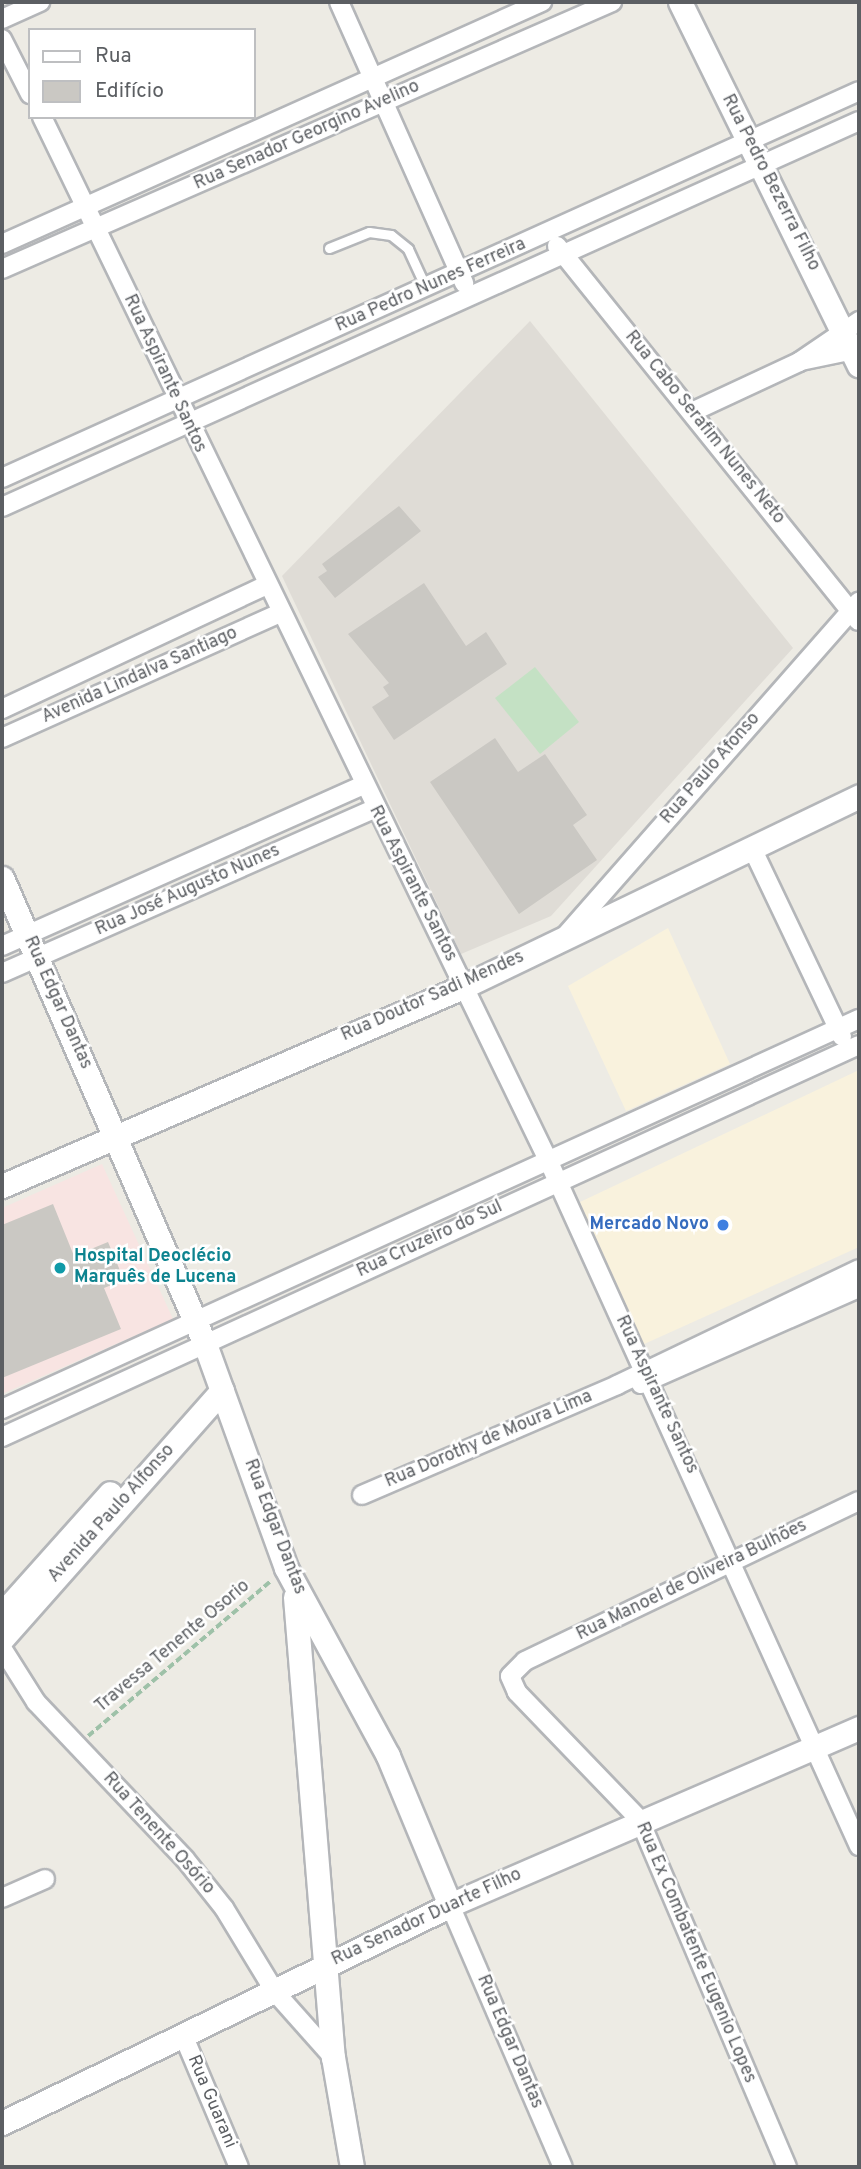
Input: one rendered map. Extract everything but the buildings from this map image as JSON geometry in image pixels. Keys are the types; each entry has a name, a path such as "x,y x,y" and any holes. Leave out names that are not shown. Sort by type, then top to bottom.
{"main road":[{"name":"Rua Pedro Bezerra Filho","path":"680,2 760,166 851,324 857,355"},
{"name":"Rua Doutor Sadi Mendes","path":"2,1186 114,1135 463,986 859,796"},
{"name":"Rua Edgar Dantas","path":"2,878 205,1344 290,1577 388,1756 450,1905"},
{"name":"Avenida Paulo Alfonso","path":"2,1614 220,1382"},
{"name":"Avenida Paulo Alfonso","path":"2,1639 220,1382"},
{"path":"290,1577 327,1965 333,2057 352,2167"},
{"name":"Rua Senador Duarte Filho","path":"2,2123 184,2037 450,1905 640,1820 859,1728"}],"street":[{"path":"2,19 40,2"},
{"path":"339,2 387,101 470,297"},
{"name":"Rua Senador Georgino Avelino","path":"2,244 542,2"},
{"name":"Rua Senador Georgino Avelino","path":"2,269 612,2"},
{"path":"2,38 28,90"},
{"path":"855,94 859,116"},
{"name":"Rua Pedro Nunes Ferreira","path":"2,478 174,398 548,235 855,94"},
{"name":"Rua Aspirante Santos","path":"42,119 87,207 174,398 278,614 549,1162 816,1746 859,1846"},
{"name":"Rua Pedro Nunes Ferreira","path":"2,507 859,121"},
{"name":"Rua Cabo Serafim Nunes Neto","path":"548,235 856,611"},
{"path":"694,411 799,362 851,324"},
{"path":"799,362 857,355"},
{"name":"Avenida Lindalva Santiago","path":"2,709 265,586"},
{"name":"Rua Paulo Afonso","path":"563,938 856,611"},
{"name":"Avenida Lindalva Santiago","path":"2,738 278,614"},
{"name":"Rua José Augusto Nunes","path":"2,946 363,785"},
{"name":"Rua José Augusto Nunes","path":"2,972 374,809"},
{"path":"752,848 838,1028 853,1047"},
{"name":"Rua Cruzeiro do Sul","path":"2,1409 859,1019"},
{"name":"Rua Cruzeiro do Sul","path":"2,1437 853,1047"},
{"path":"478,1193 488,1214"},
{"path":"329,1260 339,1282"},
{"name":"Rua Dorothy de Moura Lima","path":"647,1376 859,1269"},
{"name":"Rua Dorothy de Moura Lima","path":"362,1495 617,1385 647,1376 859,1288"},
{"name":"Rua Manoel de Oliveira Bulhões","path":"525,1661 859,1501"},
{"name":"Rua Tenente Osório","path":"2,1648 75,1745 185,1859 275,1992 333,2057"},
{"name":"Rua Ex Combatente Eugenio Lopes","path":"525,1661 510,1683 640,1820 787,2167"},
{"path":"2,1898 45,1879"},
{"name":"Rua Edgar Dantas","path":"450,1905 564,2167"},
{"name":"Rua Guarani","path":"184,2037 239,2167"}],"lane":[{"path":"329,248 369,232 391,235 408,249 426,288"}],"path":[{"name":"Travessa Tenente Osorio","path":"75,1745 290,1577"}],"shaded area":[{"path":"530,321 793,648 551,916 461,954 282,576"},
{"path":"668,928 730,1064 626,1111 568,986"},
{"name":"Mercado Novo","path":"859,1070 859,1247 642,1345 593,1250 580,1202"},
{"path":"102,1164 173,1319 2,1394 2,1208"}],"green space":[{"path":"535,667 579,722 540,754 495,698"}],"place":[{"name":"Mercado Novo","path":"723,1225"},
{"name":"Hospital Deoclécio Marquês de Lucena","path":"60,1268"}]}
